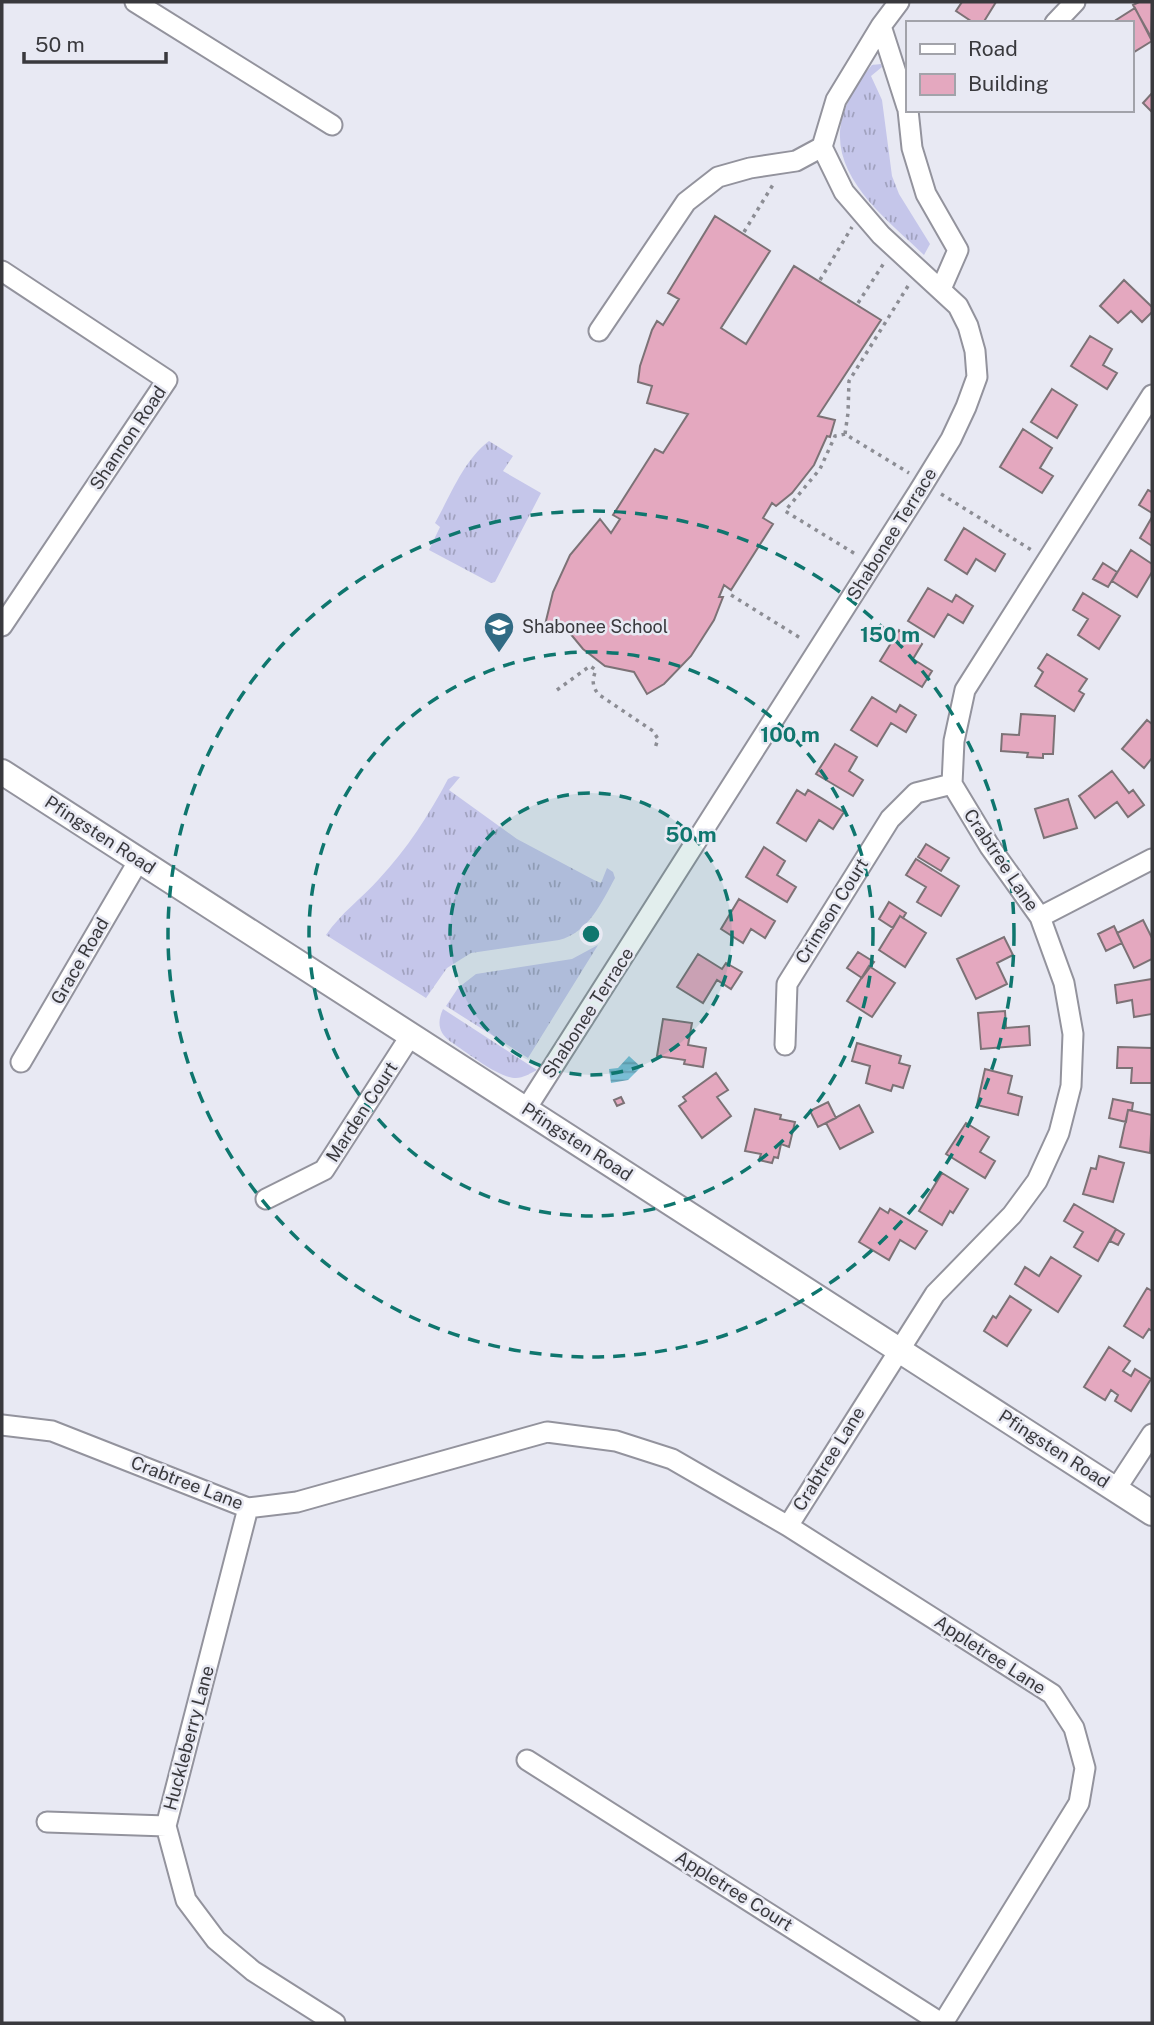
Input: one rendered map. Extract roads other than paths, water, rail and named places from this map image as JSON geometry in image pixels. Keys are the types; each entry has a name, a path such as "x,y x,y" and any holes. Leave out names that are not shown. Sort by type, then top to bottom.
{"main road":[{"name":"Pfingsten Road","path":"2,772 1152,1513"}],"street":[{"path":"135,2 332,125"},
{"path":"599,331 686,202 718,177 750,168 796,161 822,147 836,100 881,26 899,2"},
{"path":"1057,21 1075,2"},
{"path":"881,26 906,106"},
{"path":"907,112 912,148 926,194 958,250 941,289"},
{"name":"Shabonee Terrace","path":"526,1109 919,491 951,439 977,377 975,351 968,326 958,306 881,235 844,192 822,147"},
{"name":"Shannon Road","path":"2,271 167,380 2,626"},
{"path":"951,784 954,741 965,691 1152,395"},
{"name":"Crimson Court","path":"785,1045 787,984 890,819 916,793 951,784"},
{"name":"Crabtree Lane","path":"2,1425 52,1431 248,1508 298,1502 547,1432 616,1441 671,1459 788,1525 936,1294 1012,1215 1037,1181 1059,1133 1071,1086 1073,1034 1064,984 1040,917 990,847 951,784"},
{"path":"1040,917 1152,859"},
{"name":"Grace Road","path":"21,1062 139,860"},
{"name":"Marden Court","path":"266,1199 324,1170 411,1035"},
{"path":"1116,1489 1152,1434"},
{"name":"Huckleberry Lane","path":"248,1508 166,1826 186,1900 216,1940 253,1971 335,2023"},
{"name":"Appletree Lane","path":"788,1525 1052,1694 1074,1728 1085,1768 1079,1803 942,2023"},
{"name":"Appletree Court","path":"527,1760 942,2023"},
{"path":"47,1822 166,1826"}],"place":[{"name":"Shabonee School","path":"499,654"}]}
